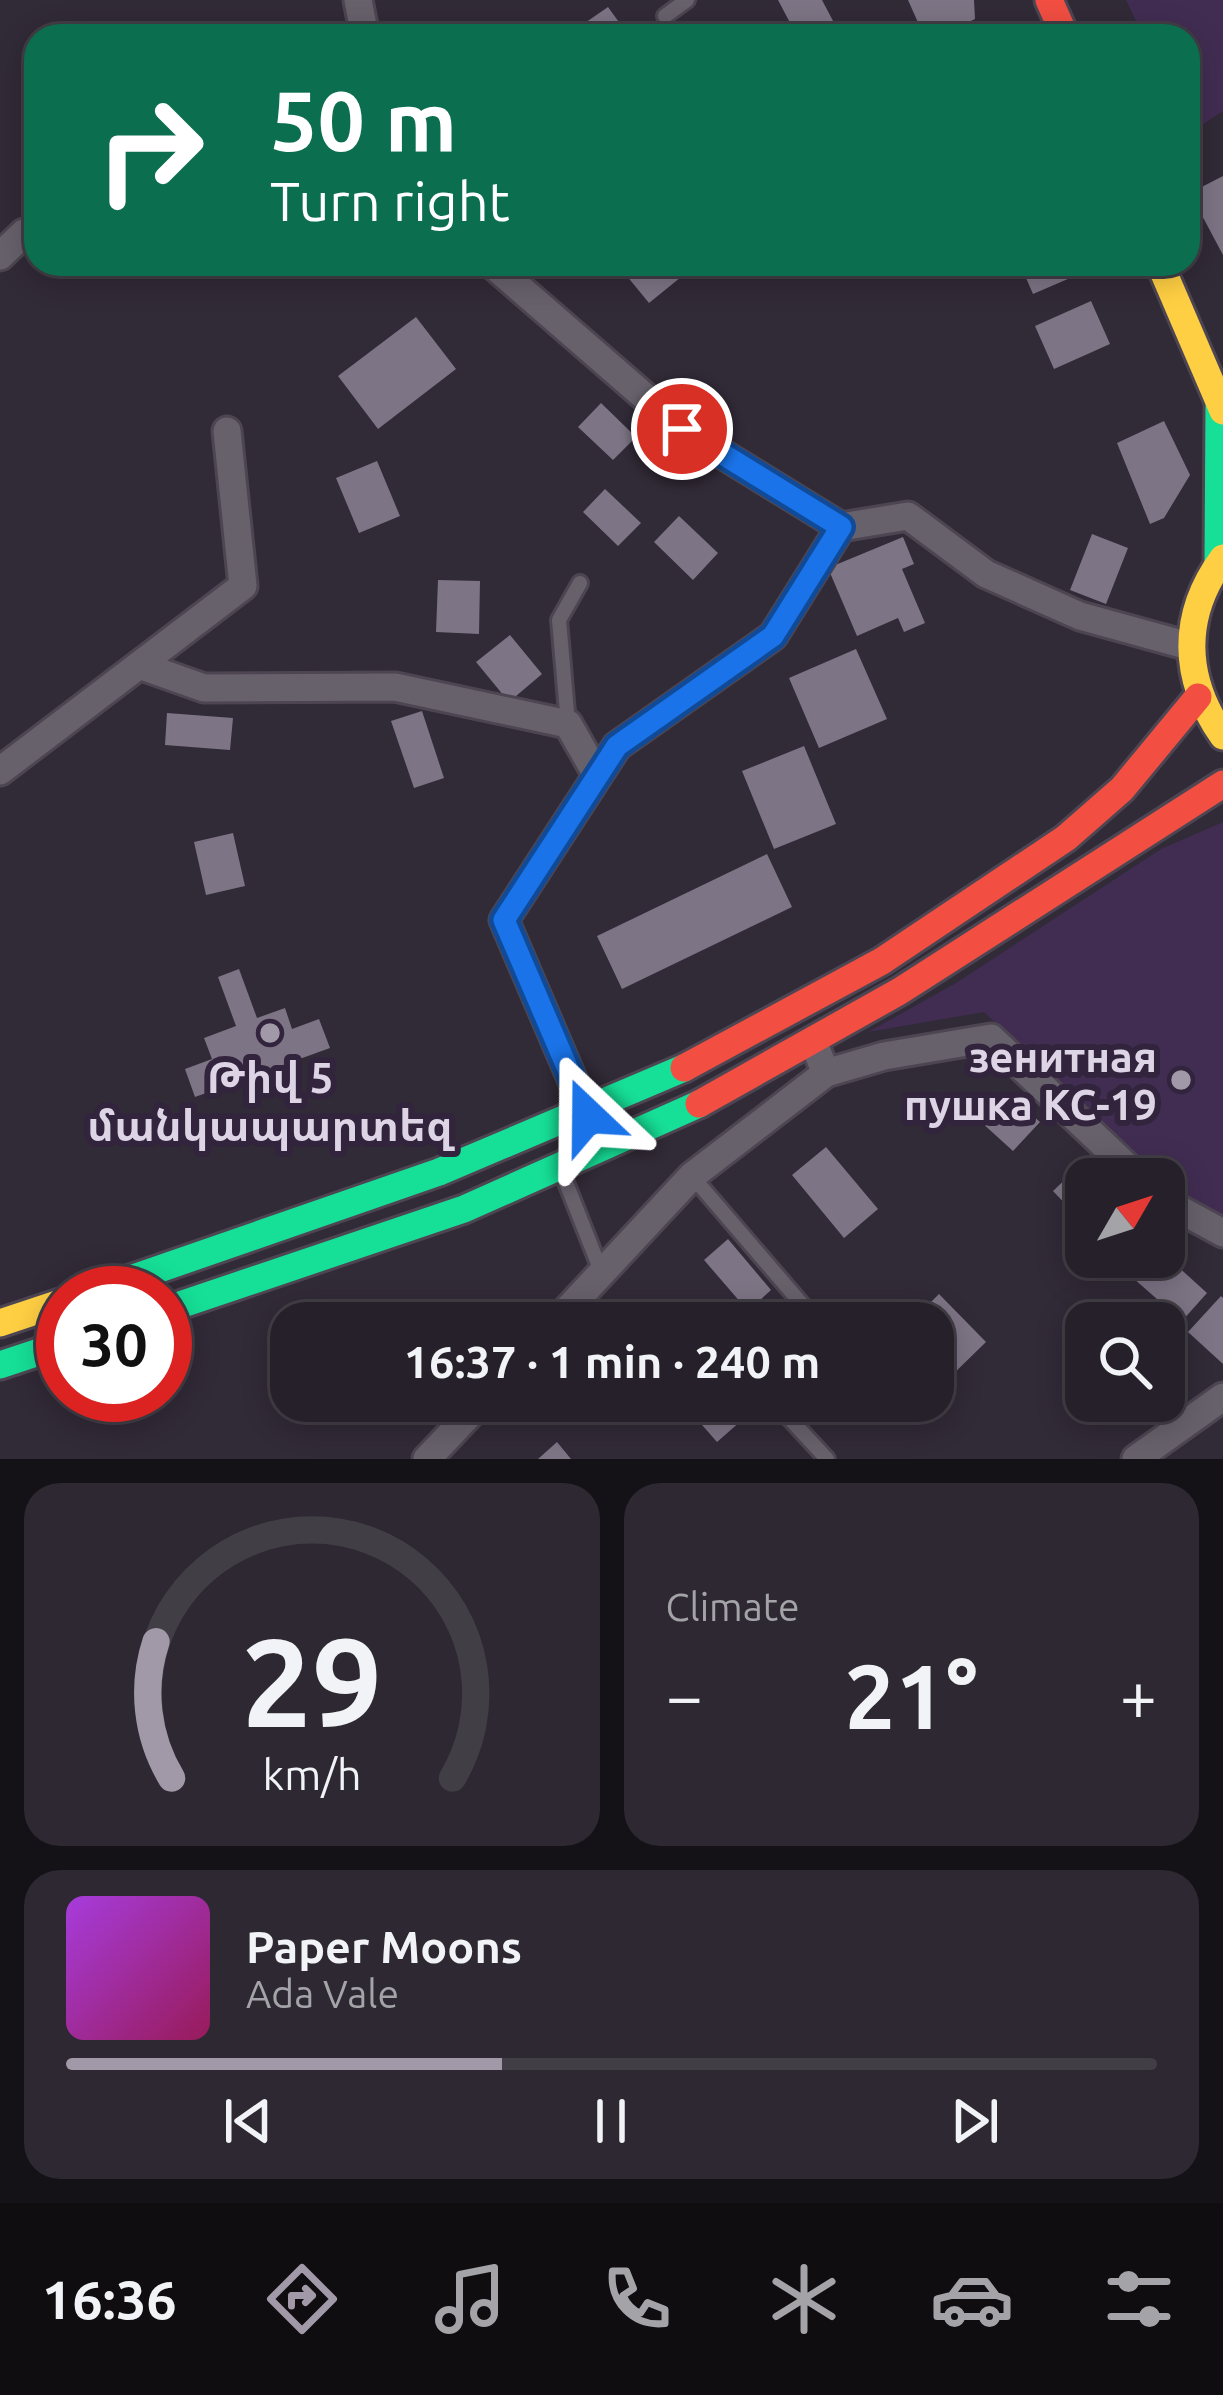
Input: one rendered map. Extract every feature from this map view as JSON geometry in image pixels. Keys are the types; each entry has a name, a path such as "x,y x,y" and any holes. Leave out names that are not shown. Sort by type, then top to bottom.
{"main road":[{"path":"1165,276 1221,409 1221,561 1202,588 1189,646 1198,697 1223,736"},
{"path":"171,1266 382,1196 588,1116 726,1049 926,934 1108,805 1198,697"},
{"path":"192,1301 395,1234 561,1170 814,1044 1223,784"},
{"path":"0,1323 36,1311"},
{"path":"0,1365 36,1353"}],"street":[{"path":"0,256 24,233"},
{"path":"505,276 682,429 841,527 908,516 986,574 1080,616 1189,646"},
{"path":"0,771 243,586 227,431"},
{"path":"588,1116 504,920 617,746 773,636 841,527"},
{"path":"140,665 203,688 395,687 568,724 597,775"},
{"path":"575,1302 692,1176 826,1073 884,1056 991,1038 1118,1158"},
{"path":"814,1044 826,1073"},
{"path":"1185,1212 1223,1233"},
{"path":"1136,1459 1223,1397"},
{"path":"427,1459 462,1422"}],"lane":[{"path":"665,16 687,0"},
{"path":"568,724 559,620 580,583"},
{"path":"561,1170 602,1273"},
{"path":"692,1176 800,1302"},
{"path":"793,1422 827,1459"}],"shaded area":[{"path":"1126,0 1223,0 1223,111 1200,127 1200,24 1137,24"},
{"path":"1223,822 1223,1218 1185,1204 1185,1158 1137,1158 984,1012 868,1032 956,983 1161,849"}],"building":[{"path":"778,0 822,0 835,24 791,24"},
{"path":"908,0 974,0 975,19 964,24 919,24"},
{"path":"608,7 620,24 583,24"},
{"path":"1223,176 1223,255 1200,212 1200,188"},
{"path":"627,276 682,276 649,303"},
{"path":"1025,276 1075,276 1033,294"},
{"path":"1091,301 1110,344 1054,369 1035,326"},
{"path":"416,317 456,369 378,429 338,376"},
{"path":"601,403 636,437 613,460 578,427"},
{"path":"1164,421 1190,475 1164,518 1150,524 1117,443"},
{"path":"377,461 400,516 359,533 336,478"},
{"path":"605,489 641,523 618,546 583,512"},
{"path":"679,516 718,553 693,580 654,542"},
{"path":"1092,534 1128,548 1106,604 1070,590"},
{"path":"903,537 914,564 902,569 925,623 904,632 898,618 857,636 828,568"},
{"path":"438,580 480,581 479,634 436,632"},
{"path":"510,635 542,674 509,702 476,662"},
{"path":"856,649 887,719 819,748 789,678"},
{"path":"422,711 444,778 414,788 391,721"},
{"path":"167,713 233,718 230,750 165,745"},
{"path":"804,746 836,824 774,849 742,771"},
{"path":"233,833 245,886 206,895 194,842"},
{"path":"767,854 792,907 622,989 597,936"},
{"name":"Թիվ 5 մանկապարտեզ","path":"239,969 257,1018 285,1008 292,1029 319,1019 330,1048 195,1097 185,1069 212,1059 204,1038 236,1026 218,977"},
{"path":"1007,1093 1040,1122 1013,1151 981,1122"},
{"path":"826,1147 878,1209 844,1238 792,1175"},
{"path":"1065,1180 1065,1204 1053,1191"},
{"path":"728,1239 771,1290 758,1302 740,1302 704,1260"},
{"path":"1185,1273 1207,1293 1185,1318 1185,1302 1160,1302 1133,1278 1185,1278"},
{"path":"1223,1298 1223,1364 1188,1332"},
{"path":"954,1309 986,1342 954,1373"},
{"path":"699,1422 740,1422 717,1442"},
{"path":"557,1442 571,1459 538,1459"}],"traffic: fast":[{"path":"1218,563 1219,407"},
{"path":"168,1266 439,1172 684,1068"},
{"path":"192,1301 464,1209 699,1104"},
{"path":"0,1365 36,1353"}],"traffic: slow":[{"path":"1165,276 1223,411"},
{"path":"1223,558 1200,602 1192,647 1200,692 1223,736"},
{"path":"0,1323 36,1311"}],"traffic: jam":[{"path":"1049,0 1060,24"},
{"path":"684,1068 882,961 1066,838 1122,789 1198,697"},
{"path":"699,1104 900,991 1223,784"}],"place":[{"name":"Թիվ 5 մանկապարտեզ","path":"270,1033"},
{"name":"зенитная пушка КС-19","path":"1181,1080"}],"route":[{"path":"588,1116 504,920 617,746 773,636 841,527 682,429"}]}
